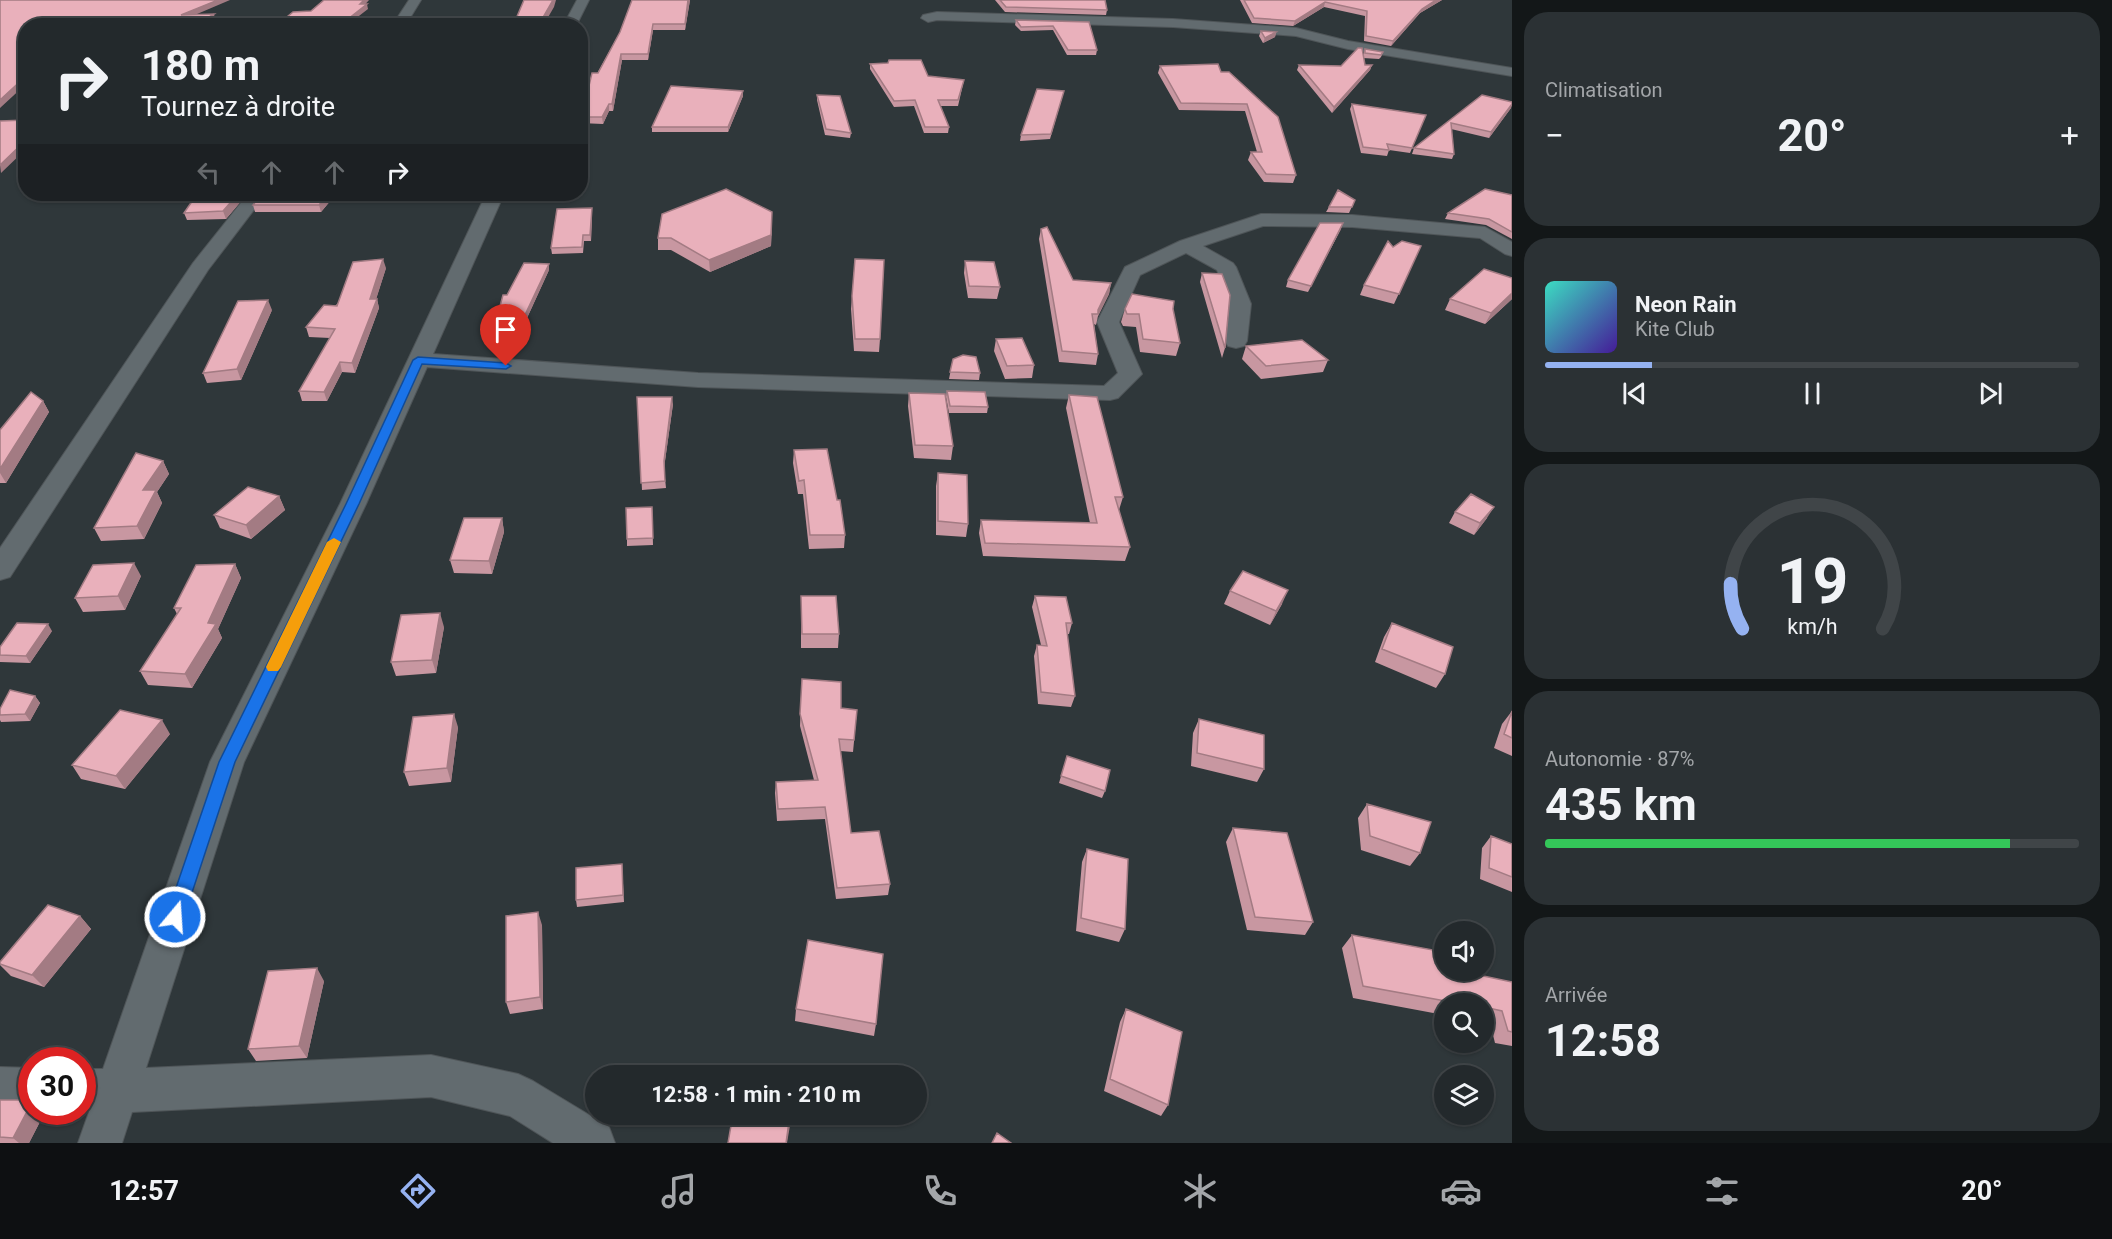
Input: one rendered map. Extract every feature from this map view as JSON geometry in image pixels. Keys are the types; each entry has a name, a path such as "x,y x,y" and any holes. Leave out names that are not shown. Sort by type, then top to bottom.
{"street":[{"path":"404,18 416,0"},
{"path":"573,18 583,0"},
{"path":"928,18 937,16 1173,23 1296,32 1348,45 1512,72"},
{"path":"0,570 200,267 252,201"},
{"path":"100,1143 100,1091 227,762 352,504 492,201"},
{"path":"418,360 698,380 1110,393 1130,374 1108,322 1132,271 1187,245 1261,220 1329,221 1485,233 1512,250"},
{"path":"1187,245 1226,267 1240,304 1236,341"},
{"path":"100,1091 431,1076 518,1096 593,1143"},
{"path":"0,1088 18,1089"}],"building":[{"path":"0,0 218,0 181,15 214,14 208,18 18,18 18,83 0,100"},
{"path":"324,0 364,0 360,4 367,4 349,18 286,18 293,12 311,11"},
{"path":"524,0 553,0 543,18 516,18"},
{"path":"632,0 688,0 685,24 653,24 648,54 621,54 612,104 609,104 602,117 588,117 588,90 592,73 598,73 620,32"},
{"path":"1000,0 1105,0 1107,10 1006,7"},
{"path":"1244,0 1436,0 1422,9 1393,41 1366,36 1367,11 1325,2 1295,21 1254,18"},
{"path":"1016,20 1089,22 1097,50 1068,50 1053,26 1021,27"},
{"path":"1261,31 1276,32 1265,38"},
{"path":"1358,48 1362,48 1365,65 1372,65 1334,107 1299,65 1341,66"},
{"path":"1365,49 1383,52 1381,55 1365,53"},
{"path":"889,60 921,60 928,76 964,80 958,100 938,100 949,127 925,127 915,100 894,101 870,64 888,63"},
{"path":"1218,64 1221,72 1229,72 1278,117 1296,175 1266,174 1251,152 1262,152 1247,104 1181,103 1160,66"},
{"path":"671,86 743,91 728,127 652,127"},
{"path":"1037,89 1064,91 1051,134 1021,135"},
{"path":"817,95 840,96 851,133 826,129"},
{"path":"1482,95 1512,102 1491,132 1451,123 1454,154 1414,148"},
{"path":"1352,104 1426,115 1412,148 1387,144 1389,150 1363,147"},
{"path":"18,120 18,148 0,165 0,121"},
{"path":"726,189 772,212 771,235 709,260 671,238 658,238 662,214"},
{"path":"1485,189 1512,195 1512,232 1489,219 1448,213"},
{"path":"1338,190 1355,200 1352,207 1329,207"},
{"path":"192,201 232,201 223,211 184,213"},
{"path":"256,201 323,201 319,205 253,205"},
{"path":"592,208 590,235 583,235 582,247 551,248 557,209"},
{"path":"1320,223 1343,223 1311,286 1288,280"},
{"path":"1047,227 1073,280 1111,283 1098,314 1092,314 1098,354 1062,351 1041,229"},
{"path":"1388,241 1393,247 1402,241 1421,246 1399,294 1364,285"},
{"path":"383,259 370,299 377,299 352,363 340,362 324,392 299,391 335,329 306,327 324,305 337,306 353,262"},
{"path":"855,259 884,260 880,339 855,339 852,296"},
{"path":"965,261 994,262 1000,287 969,286"},
{"path":"524,263 549,264 515,336 492,336 503,295 507,295"},
{"path":"1484,269 1512,278 1512,293 1491,313 1450,299"},
{"path":"1202,273 1222,274 1230,295 1225,348"},
{"path":"1132,294 1174,301 1173,309 1180,343 1143,339 1139,314 1127,314 1125,309"},
{"path":"268,300 237,369 203,373 238,301"},
{"path":"1022,338 1034,365 1007,366 996,339"},
{"path":"1302,340 1328,360 1266,366 1246,346"},
{"path":"963,355 976,357 980,373 950,372 953,359"},
{"path":"947,391 985,392 988,407 950,406"},
{"path":"31,392 43,401 0,469 0,430"},
{"path":"909,393 945,394 953,446 915,445"},
{"path":"1069,395 1097,397 1123,497 1115,497 1130,547 985,543 981,520 1097,523"},
{"path":"637,397 672,397 664,461 665,481 641,483"},
{"path":"827,449 837,500 840,500 845,535 810,535 804,480 799,481 794,450"},
{"path":"136,453 163,461 143,490 156,490 137,526 94,528"},
{"path":"938,473 967,475 968,524 938,521"},
{"path":"248,487 279,496 246,525 214,515"},
{"path":"1471,494 1494,507 1480,523 1455,512"},
{"path":"652,507 653,538 627,539 626,508"},
{"path":"464,518 502,518 489,561 450,560"},
{"path":"134,563 118,596 75,598 93,565"},
{"path":"235,564 208,623 216,624 185,674 140,671 181,608 174,608 196,565"},
{"path":"1243,571 1288,590 1276,611 1230,591"},
{"path":"801,596 836,596 839,634 802,634"},
{"path":"1035,596 1066,597 1072,623 1066,623 1075,696 1041,692 1037,645 1047,646"},
{"path":"440,613 432,660 391,662 401,615"},
{"path":"17,623 48,624 26,656 0,655 0,647"},
{"path":"1392,623 1453,647 1445,674 1382,649"},
{"path":"802,679 841,682 841,708 857,710 854,740 839,739 851,833 879,831 890,884 837,888 825,807 778,809 776,782 818,780 800,714"},
{"path":"10,690 35,696 25,714 0,715 0,709"},
{"path":"120,710 162,720 116,776 72,765"},
{"path":"1512,711 1512,738 1504,734"},
{"path":"454,714 447,768 404,772 413,717"},
{"path":"1199,719 1264,735 1264,769 1197,753"},
{"path":"1067,756 1110,770 1105,791 1061,776"},
{"path":"1367,804 1431,822 1420,853 1370,836"},
{"path":"1233,828 1287,833 1313,922 1255,917"},
{"path":"1491,836 1512,844 1512,877 1489,868"},
{"path":"1087,849 1128,859 1125,929 1081,918"},
{"path":"622,864 623,895 576,900 576,868"},
{"path":"48,905 80,916 32,975 0,964 0,962"},
{"path":"538,912 540,997 506,1002 506,916"},
{"path":"1352,935 1434,950 1434,981 1494,981 1494,978 1512,982 1512,1032 1508,1031 1502,1011 1494,1009 1494,993 1434,993 1434,999 1363,986"},
{"path":"808,940 883,954 876,1024 796,1009"},
{"path":"317,968 299,1046 248,1049 268,971"},
{"path":"1126,1009 1182,1032 1168,1105 1110,1079"},
{"path":"0,1100 18,1100 18,1125 20,1125 13,1138 0,1137"},
{"path":"731,1125 788,1125 786,1143 728,1143"},
{"path":"997,1133 1011,1143 992,1143"}],"slow traffic":[{"path":"273,667 334,542"}],"route":[{"path":"175,917 227,762 352,504 418,360 506,366"}]}
